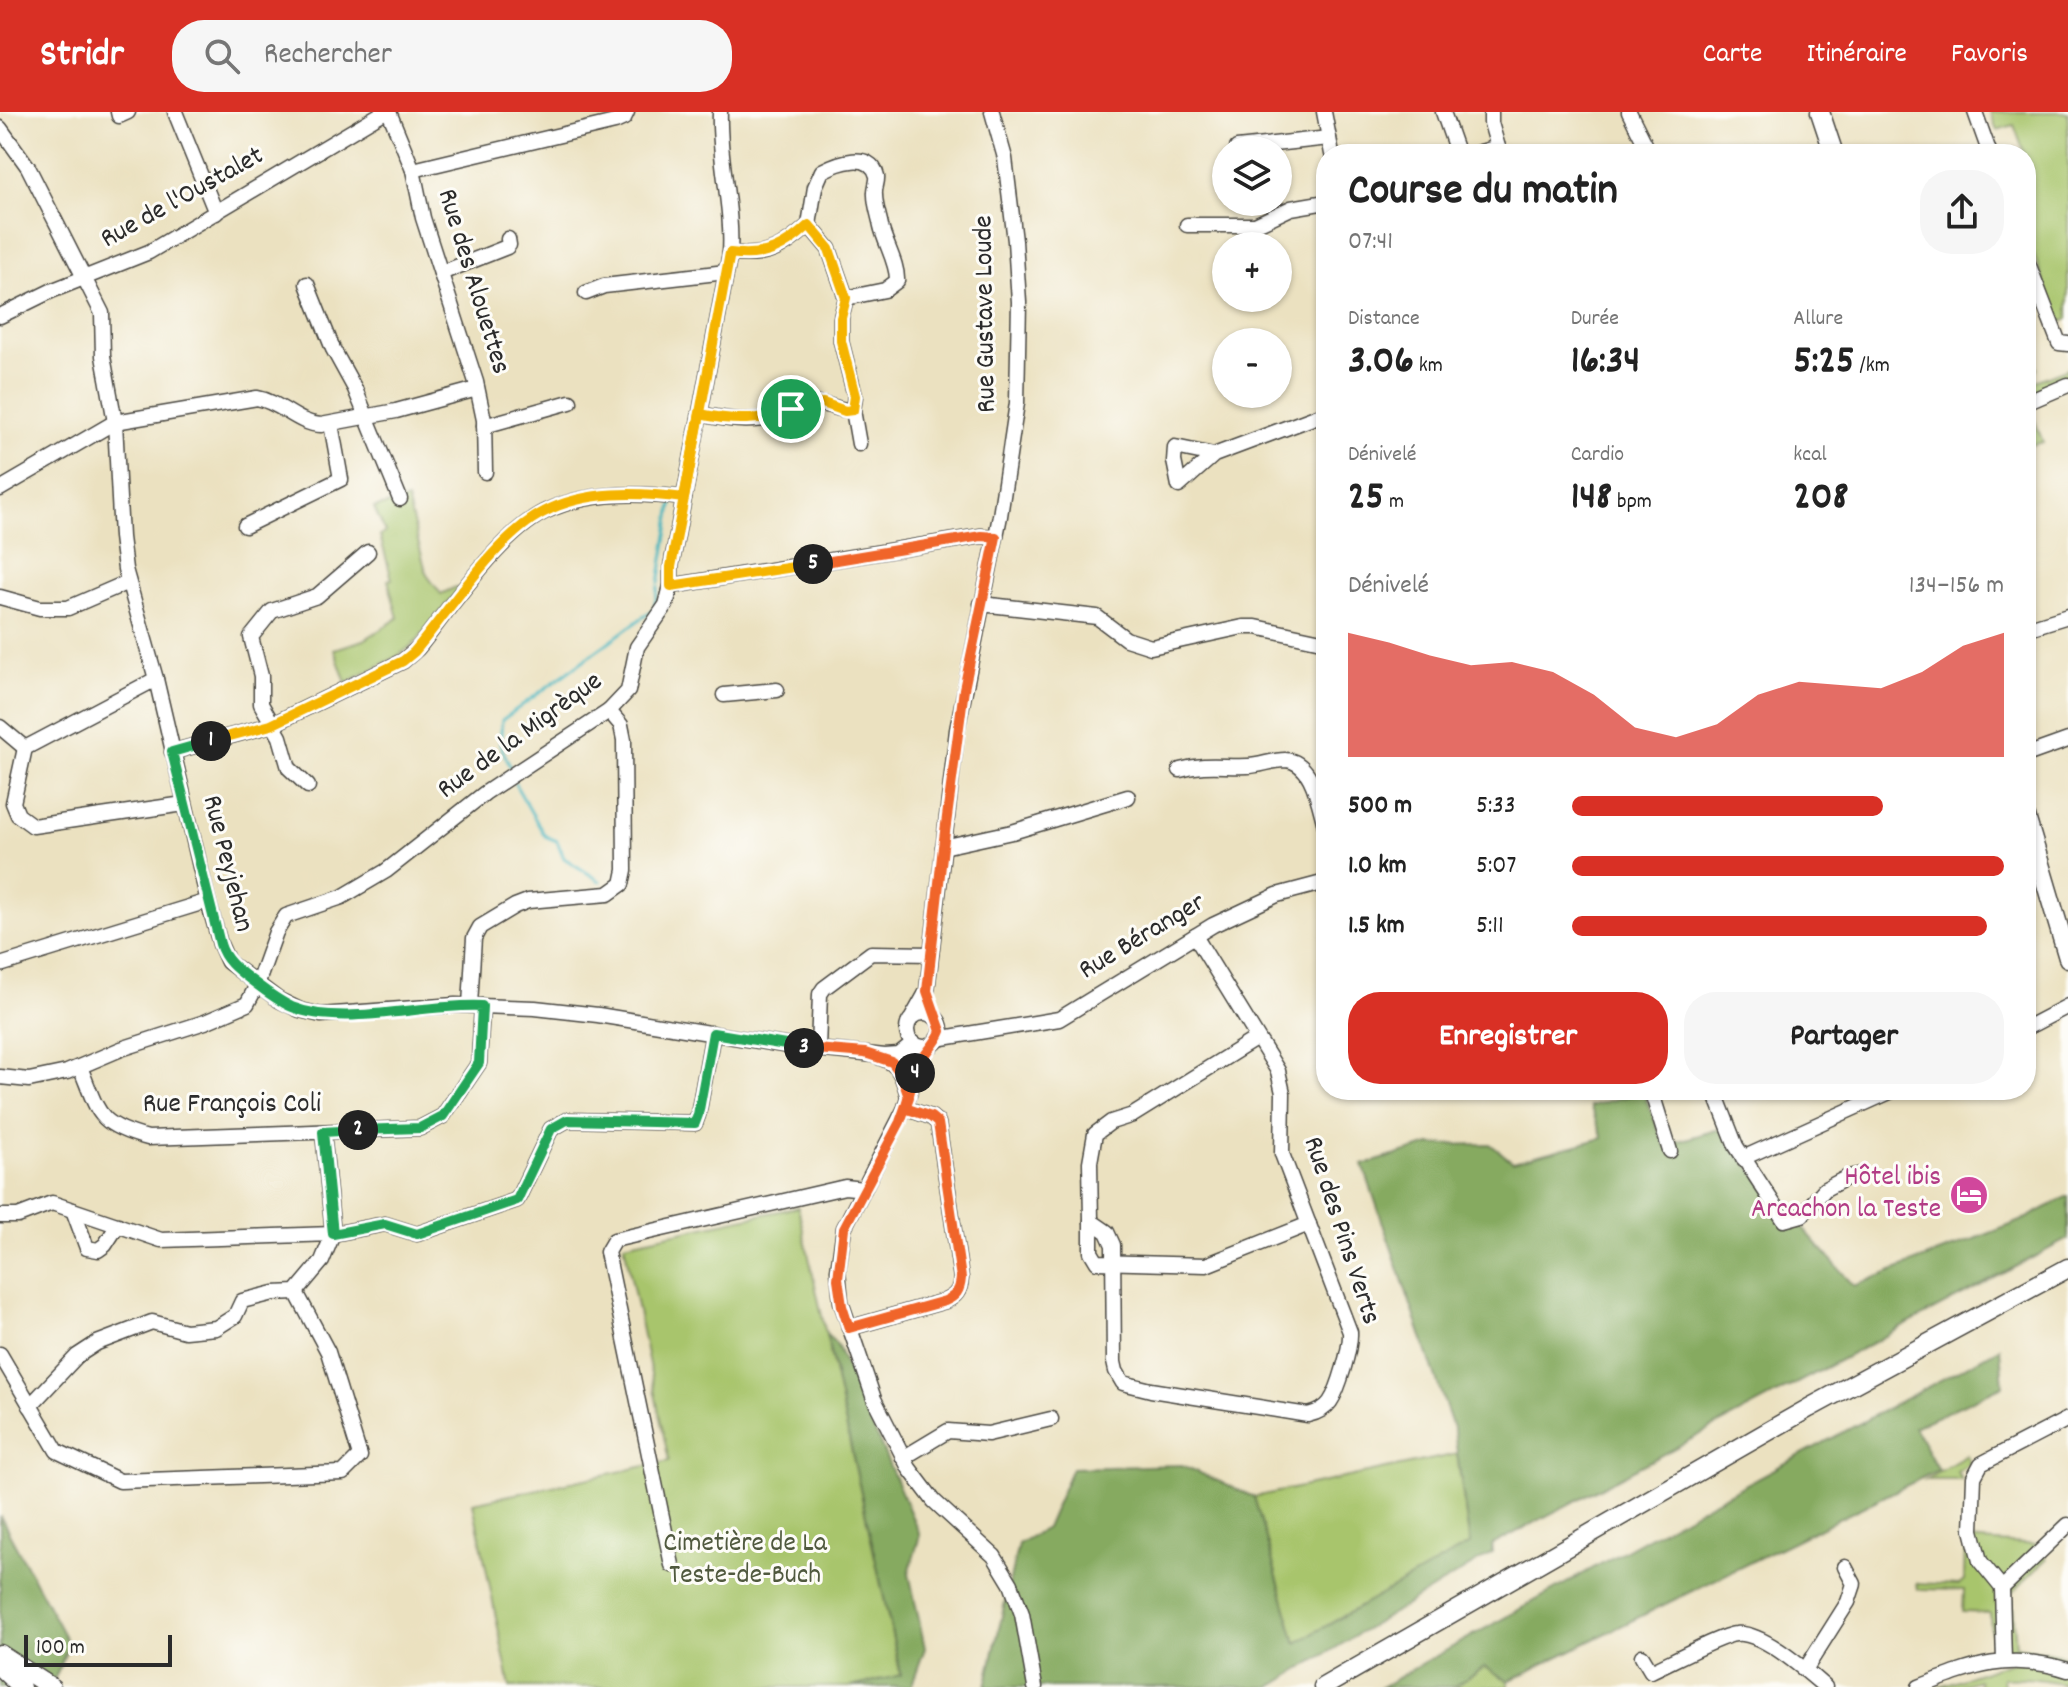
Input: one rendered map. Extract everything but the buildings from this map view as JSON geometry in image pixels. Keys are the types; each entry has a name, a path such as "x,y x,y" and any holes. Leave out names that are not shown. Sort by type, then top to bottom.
{"main road":[{"path":"1820,112 1831,144"},
{"path":"2036,851 2068,958"},
{"path":"1323,1687 1809,1408 2068,1268"},
{"path":"2028,1291 2068,1276"},
{"path":"0,1654 51,1687"},
{"path":"0,1667 21,1687"}],"street":[{"path":"118,112 119,116 128,112"},
{"path":"175,112 216,213"},
{"name":"Rue de l'Oustalet","path":"0,316 149,252 387,112"},
{"name":"Rue des Alouettes","path":"387,112 413,170 423,218 477,389 484,426 485,472"},
{"path":"413,170 615,122 624,118 627,112"},
{"name":"Rue de la Migrèque","path":"257,985 276,932 286,916 342,897 386,871 485,793 609,711 628,691 637,647 666,605 671,586 671,567 730,253 730,226 720,151 720,112"},
{"name":"Rue Gustave Loude","path":"913,1016 927,991 957,730 996,537 1017,403 1019,302 1011,191 992,112"},
{"path":"1324,112 1330,144"},
{"path":"1443,112 1454,144"},
{"path":"1491,112 1498,144"},
{"path":"1629,112 1645,144"},
{"path":"1975,112 1986,144"},
{"name":"Rue Peyjehan","path":"0,128 28,167 102,313 103,356 115,422 121,537 128,582 156,679 208,901 223,954 233,966 291,1007 328,1015 476,1006 579,1012 818,1049 865,1053 891,1049 902,1040 912,1039"},
{"path":"1292,142 1329,138"},
{"path":"730,253 751,256 783,247 809,225 816,181 822,171 851,161 862,161 871,166 877,178 874,193 897,281 885,290 846,298"},
{"path":"1187,225 1255,225 1291,208 1316,204"},
{"path":"809,225 829,249 846,298 841,318 841,341 855,396 853,410 859,444"},
{"path":"441,273 507,247 508,239"},
{"path":"586,293 604,286 726,272"},
{"path":"307,284 400,499"},
{"path":"2036,284 2059,343 2068,344"},
{"path":"2036,399 2068,385"},
{"path":"0,489 115,422 257,398 273,402 309,423 331,424 477,389"},
{"path":"484,426 570,402"},
{"path":"700,414 738,420 775,416 812,404 853,410"},
{"path":"1214,455 1316,417"},
{"path":"245,526 341,479 331,424"},
{"path":"172,752 271,725 395,666 408,657 499,549 530,520 544,512 577,501 618,495 643,493 684,498"},
{"path":"671,586 981,536 996,537"},
{"path":"308,786 289,768 280,737 261,704 261,676 251,642 253,633 272,611 317,596 368,552"},
{"path":"0,597 40,608 68,608 128,582"},
{"path":"981,604 1097,617 1126,639 1151,647 1243,627 1316,640"},
{"path":"2036,626 2068,616"},
{"path":"156,679 25,748 13,803 18,815 33,826 184,804"},
{"path":"724,695 777,690"},
{"name":"Rue François Coli","path":"80,1067 101,1117 122,1131 148,1138 420,1128 443,1116 479,1063 474,938 480,927 528,901 603,895 616,891 622,884 625,870 622,799 624,740 621,725 609,711"},
{"path":"0,727 25,748"},
{"path":"2036,751 2068,740"},
{"path":"1180,770 1202,764 1250,766 1283,760 1297,762 1309,775 1316,797"},
{"path":"943,847 1026,829 1128,797"},
{"name":"Rue Béranger","path":"937,1040 1059,1019 1195,936 1258,902 1316,885"},
{"path":"0,965 208,901"},
{"name":"Rue des Pins Verts","path":"1091,1221 1112,1238 1114,1362 1123,1383 1308,1415 1320,1411 1332,1399 1350,1338 1348,1324 1282,1154 1281,1081 1195,936"},
{"path":"818,1049 820,994 824,988 871,953 931,954"},
{"path":"0,1077 36,1079 80,1067 121,1049 242,1007 250,1000 257,985"},
{"name":"Rue Gustave Loude","path":"927,991 936,1018"},
{"path":"2036,1023 2068,1006"},
{"path":"917,1064 912,1039 913,1016 924,1013 936,1018 941,1031 917,1064 907,1102 846,1223 839,1258 840,1298 874,1399 903,1458 931,1497 979,1541 1005,1572 1022,1614 1035,1687"},
{"name":"Rue Béranger","path":"936,1018 954,1027 986,1031"},
{"path":"0,1216 18,1216 52,1203 161,1240 333,1234 385,1224 417,1234 517,1200 551,1129 567,1120 695,1123 713,1033"},
{"path":"1257,1038 1133,1115 1111,1122 1095,1134 1090,1162 1093,1257 1097,1262 1113,1264 1206,1265 1309,1224"},
{"path":"912,1039 926,1046 937,1040"},
{"name":"Rue Peyjehan","path":"865,1053 895,1064 904,1079 907,1102"},
{"path":"1654,1100 1670,1151"},
{"path":"1717,1100 1743,1158 1784,1220 1802,1215 1825,1189 1848,1177 1863,1174"},
{"path":"1743,1158 1870,1100"},
{"path":"849,1328 945,1301 959,1290 961,1278 938,1123 907,1102"},
{"path":"30,1406 77,1356 97,1343 152,1322 185,1331 216,1328 235,1316 242,1301 274,1293 296,1292 322,1261 333,1234 323,1132"},
{"path":"672,1565 607,1252 614,1240 847,1186 864,1189"},
{"path":"73,1210 87,1248 98,1250 105,1245 118,1225"},
{"path":"0,1354 57,1451 120,1481 343,1473 360,1456 328,1352 296,1292"},
{"path":"903,1458 948,1431 988,1434 1051,1419"},
{"path":"2004,1661 2002,1588 1976,1551 1972,1530 1974,1477 1981,1464 2068,1419"},
{"path":"2002,1588 2068,1525"},
{"path":"1805,1670 1848,1602 1854,1584 1845,1567"},
{"path":"1642,1656 1651,1671 1734,1633 1753,1635 1825,1687"},
{"path":"1919,1687 1979,1664 2004,1661 2034,1662 2068,1670"}],"green space":[{"path":"1990,112 2068,112 2068,319 2060,323 2036,261 2036,144 2021,144 2014,125 1997,130"},
{"path":"2068,368 2068,381 2036,395 2036,381"},
{"path":"2036,424 2043,442 2036,444"},
{"path":"407,500 427,575 441,594 456,587 459,589 416,642 398,656 346,683 334,649 364,640 398,618 388,580 392,579 380,536 385,532 374,508"},
{"path":"1613,1100 1646,1100 1665,1145 1720,1129 1732,1147 1854,1286 2021,1221 2068,1196 2068,1239 1492,1545 1492,1553 1271,1687 986,1687 1018,1544 1046,1528 1072,1468 1182,1465 1254,1497 1296,1643 1470,1544 1454,1431 1363,1165 1430,1145 1490,1144 1513,1162 1603,1138 1590,1106"},
{"name":"Cimetière de La Teste-de-Buch","path":"798,1207 901,1676 851,1687 510,1687 473,1503 669,1461 624,1244"},
{"path":"826,1333 837,1345 920,1535 909,1573 925,1648 911,1687 851,1687 901,1675"},
{"path":"2000,1348 2003,1386 1914,1427 1938,1470 1509,1681 1485,1667 1453,1687 1381,1687 1672,1524"},
{"path":"1457,1454 1470,1545 1296,1643 1254,1497"},
{"path":"1967,1455 1970,1464 1957,1472 1962,1480 1925,1480"},
{"path":"0,1516 69,1645 51,1687 0,1687"},
{"path":"1965,1540 2039,1545 2047,1559 2012,1593 2016,1646 2068,1656 2068,1685 2035,1679 2002,1678 2003,1687 1979,1687 1978,1680 1955,1687 1937,1687 2015,1661 2015,1652 1992,1654 1990,1613 1963,1612 1964,1590 1918,1589 1917,1583 1959,1585 1964,1581"},
{"path":"1485,1667 1509,1681 1509,1687 1453,1687"}],"waterway":[{"path":"659,583 672,505"},
{"path":"510,766 500,744 502,720 654,609 658,587"},
{"path":"515,784 545,836 557,841 564,858 600,881"}],"place":[{"name":"Hôtel ibis Arcachon la Teste","path":"1969,1195"}],"route":[{"path":"791,409 775,416 738,420 700,414 684,498 643,493 618,495 577,501 544,512 530,520 499,549 414,652 395,666 271,725 172,752 220,944 223,954 233,966 285,1004 321,1015 482,1006 479,1063 443,1116 420,1128 323,1132 333,1234 385,1224 417,1234 517,1200 551,1129 557,1123 567,1120 695,1123 713,1033 795,1047 865,1053 895,1064 904,1079 909,1097 905,1108 900,1122 846,1223 838,1270 842,1306 849,1328 945,1301 959,1290 961,1278 938,1123 931,1117 905,1108 909,1097 917,1064 941,1031 927,991 951,771 964,689 996,537 981,536 671,586 671,567 684,498 690,463 719,317 730,253 751,256 772,251 793,241 809,225 829,249 846,298 841,318 841,341 855,396 853,410 845,411 823,403 791,409"}]}
